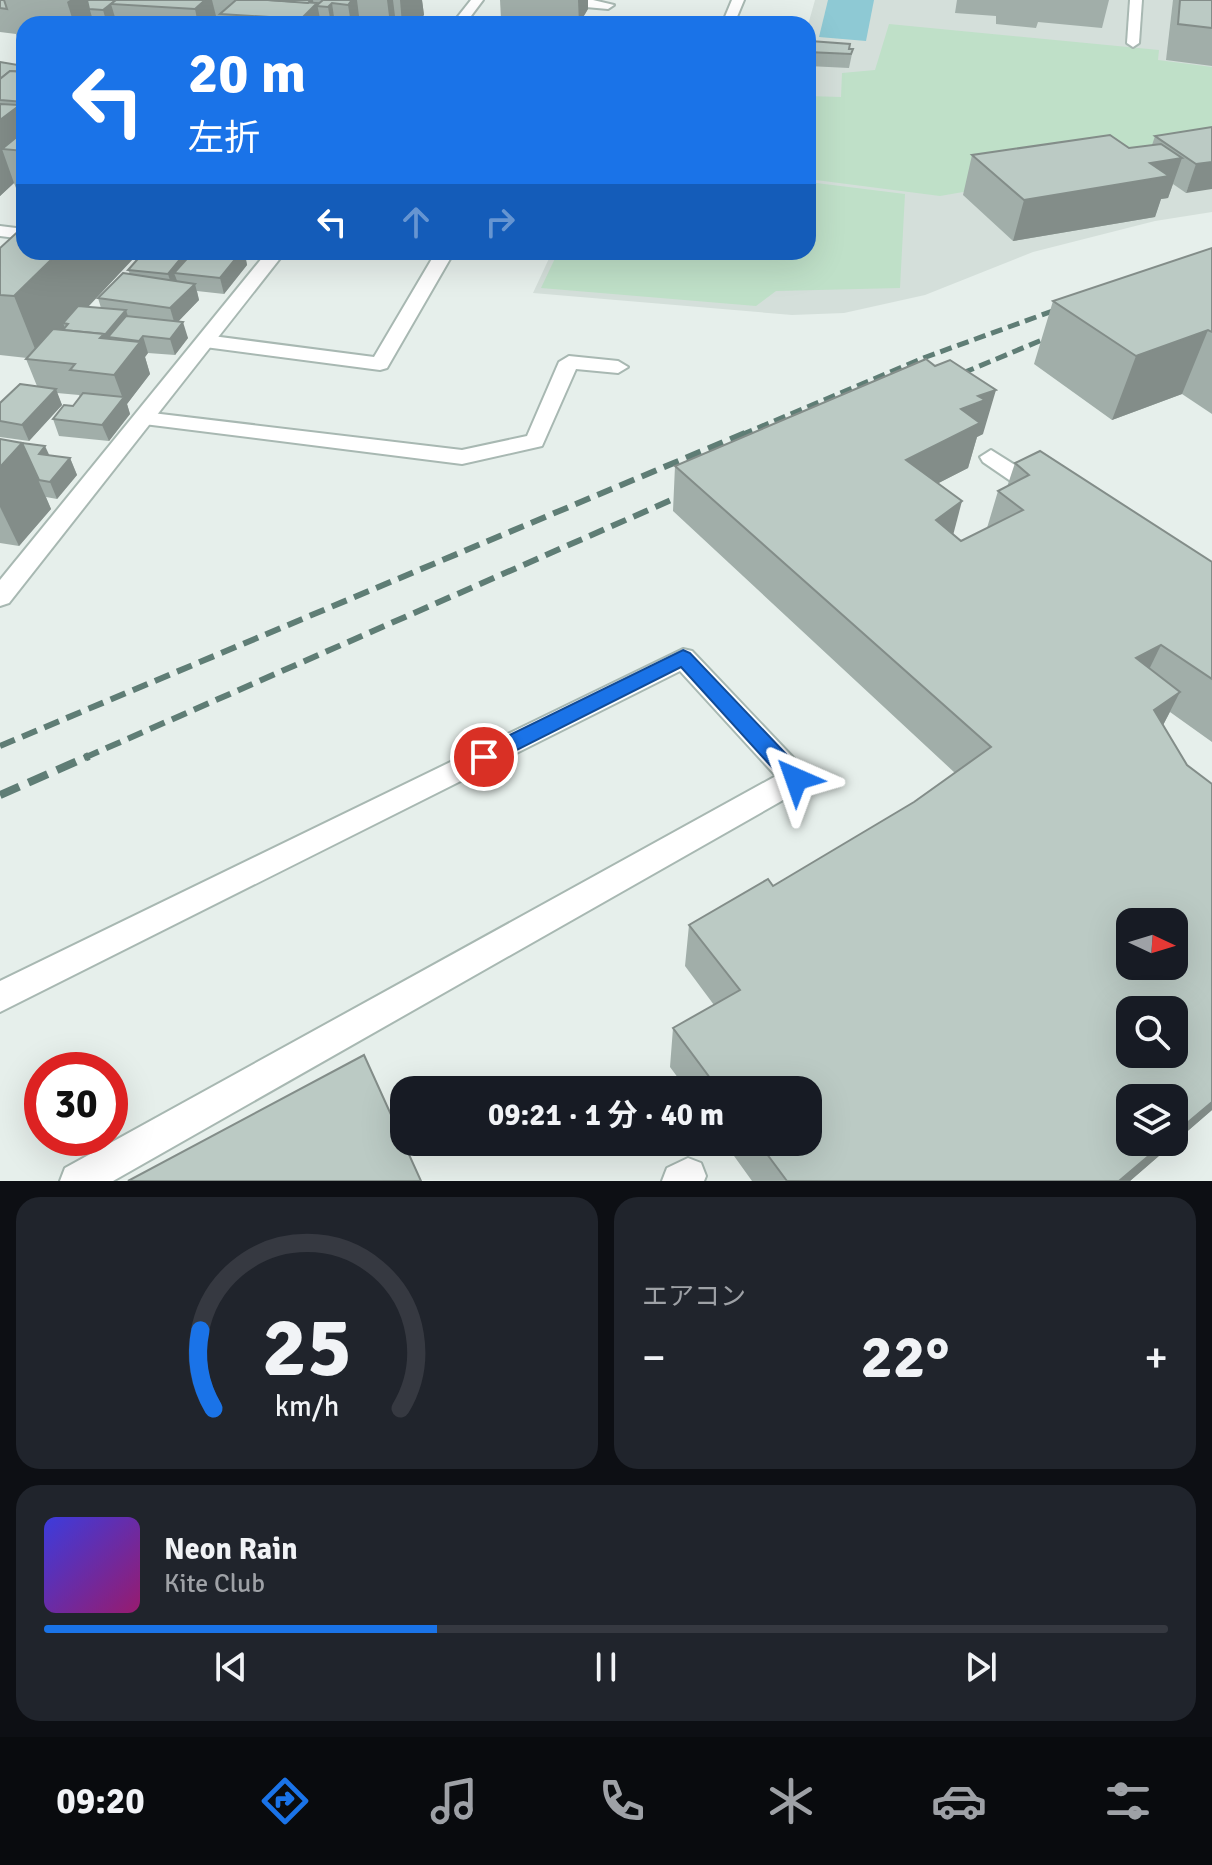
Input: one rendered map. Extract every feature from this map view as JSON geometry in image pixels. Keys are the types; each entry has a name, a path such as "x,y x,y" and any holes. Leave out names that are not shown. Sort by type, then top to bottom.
{"street":[{"path":"464,16 477,0"},
{"path":"552,0 608,5"},
{"path":"1133,43 1136,0"},
{"path":"0,597 270,260"},
{"path":"205,341 380,364 440,260"},
{"path":"144,418 462,457 535,441 569,362 618,367"},
{"path":"991,457 1056,502"},
{"path":"0,997 683,658 796,779 78,1181"}],"shaded area":[{"path":"815,0 1212,0 1212,212 1155,221 1033,252 925,295 844,313 792,315 533,293 548,260 816,260 816,16 811,16"}],"green space":[{"path":"889,24 1159,50 1158,60 1212,67 1212,149 940,196 816,180 816,96 841,97 842,73 875,70"},
{"path":"816,183 905,194 900,288 776,291 756,306 541,288 554,260 816,260"}],"water":[{"path":"828,0 874,0 866,41 819,37"}],"building":[{"path":"0,0 4,0 7,9 0,8"},
{"path":"87,0 116,0 103,10 89,9"},
{"path":"116,0 205,0 195,9 111,4"},
{"path":"236,0 317,3 304,16 220,14"},
{"path":"268,0 311,0 308,3"},
{"path":"323,0 352,0 348,5 332,3 328,7 316,6"},
{"path":"1180,0 1212,0 1212,28 1178,24"},
{"path":"816,41 850,44 849,49 853,49 851,54 816,52"},
{"path":"0,62 16,65 16,71 10,71 0,79"},
{"path":"10,71 16,71 16,101 0,100 0,79"},
{"path":"0,104 16,105 16,108 0,120"},
{"path":"1212,127 1212,162 1196,164 1155,136"},
{"path":"1110,135 1129,148 1161,144 1182,158 1150,163 1169,176 1024,200 972,155"},
{"path":"16,138 16,150 2,149"},
{"path":"16,233 16,260 51,260 14,296 0,295 0,248"},
{"path":"1212,248 1212,332 1208,330 1136,356 1053,301"},
{"path":"137,260 179,260 168,274 128,270"},
{"path":"186,260 235,260 220,278 174,273"},
{"path":"123,273 195,284 170,308 98,298"},
{"path":"78,306 126,310 104,336 63,330 68,324 63,323"},
{"path":"126,316 183,322 170,339 143,336 139,341 108,337"},
{"path":"53,329 104,334 100,338 140,342 114,375 70,370 75,364 26,359"},
{"path":"926,359 935,366 950,360 996,390 978,396 985,400 961,409 980,423 906,460 962,501 936,520 961,541 1023,510 998,491 1029,475 1015,463 1040,451 1212,562 1212,679 1161,645 1136,658 1180,692 1154,710 1187,765 1212,784 1212,1102 1188,1122 1188,1084 1116,1084 1116,1156 1148,1156 1119,1181 787,1181 768,1156 822,1156 822,1076 709,1076 673,1028 740,990 689,925 768,879 773,886 914,802 991,747 675,466"},
{"path":"20,384 56,389 22,425 0,421 0,403"},
{"path":"83,393 124,397 102,425 53,419 64,405 73,406"},
{"path":"0,439 22,443 0,467"},
{"path":"22,443 45,446 39,454 70,458 50,482 39,480"},
{"path":"364,1055 390,1112 390,1156 410,1156 421,1181 128,1181"}],"railway":[{"path":"741,435 926,357 1072,304"},
{"path":"946,380 1061,332"},
{"path":"0,746 745,433"},
{"path":"84,758 694,490"},
{"path":"0,795 89,756"}],"route":[{"path":"484,757 683,658 796,779"}]}
